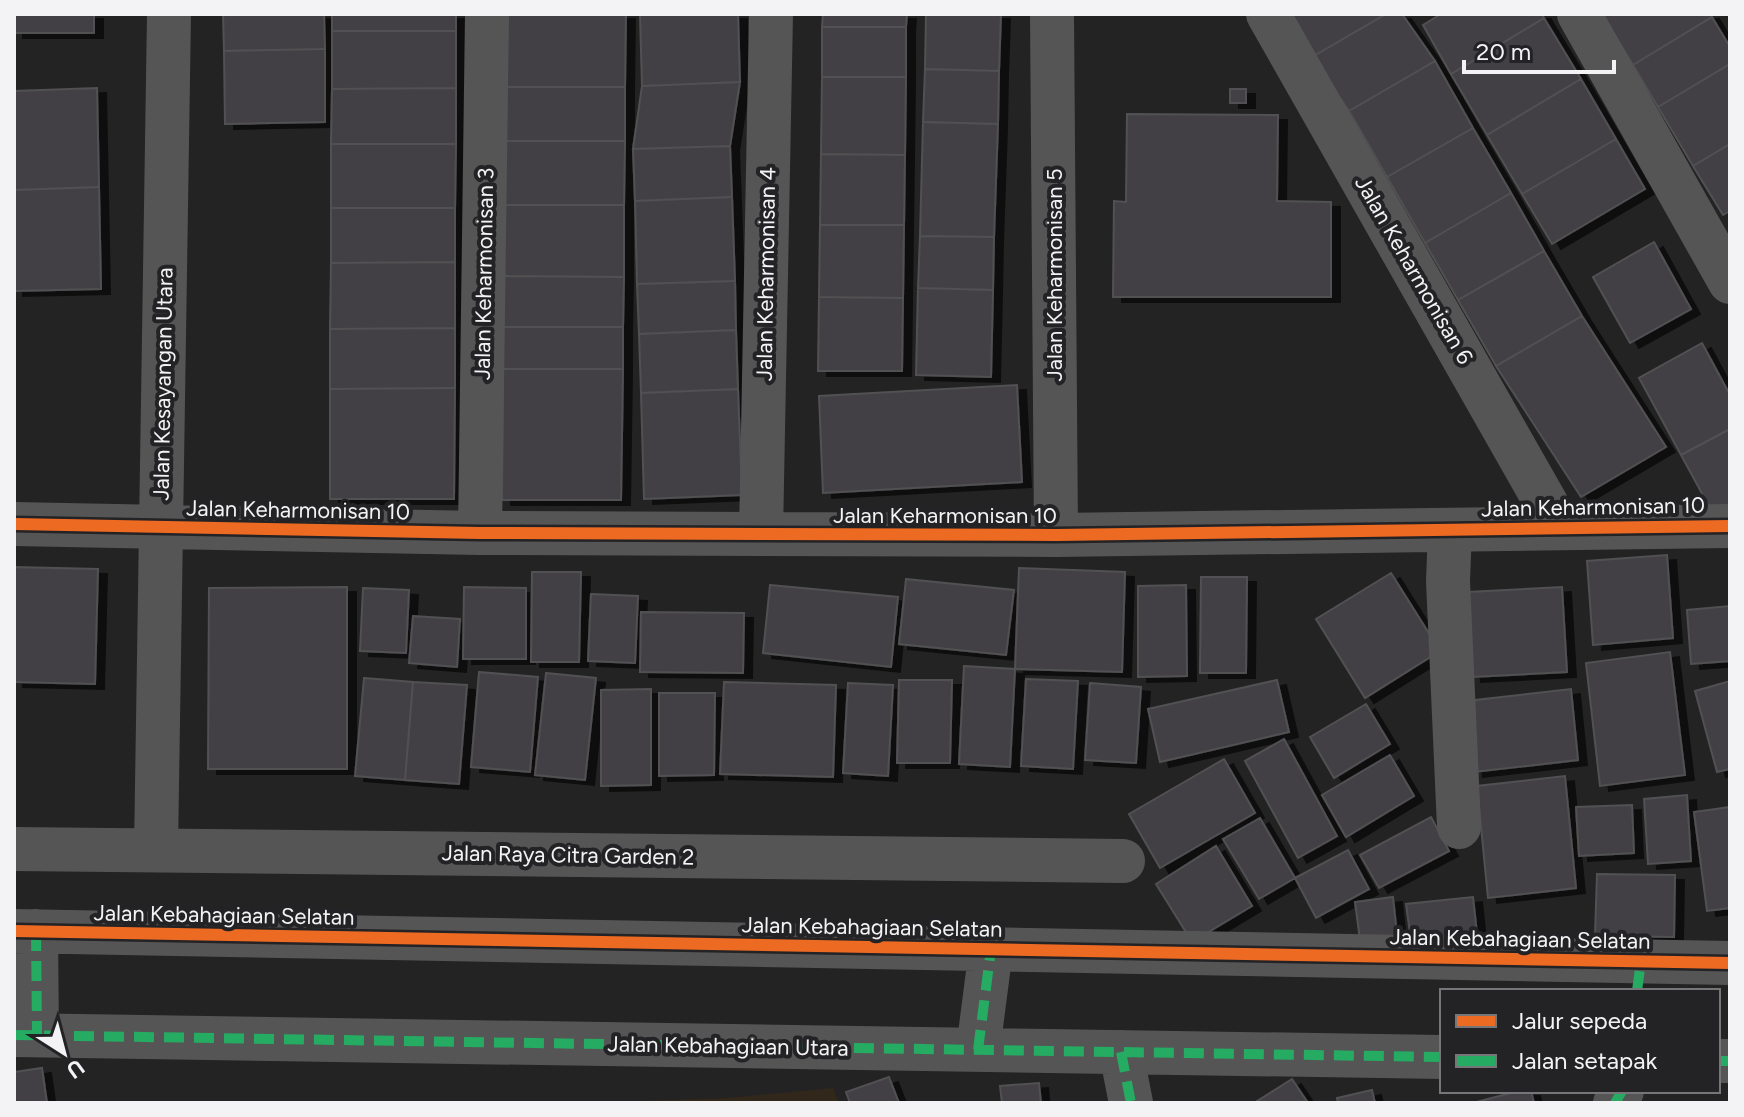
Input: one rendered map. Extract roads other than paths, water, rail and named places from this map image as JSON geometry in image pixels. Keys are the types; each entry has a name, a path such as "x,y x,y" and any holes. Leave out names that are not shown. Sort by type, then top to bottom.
{"street":[{"name":"Jalan Kesayangan Utara","path":"156,850 169,14"},
{"name":"Jalan Keharmonisan 3","path":"480,533 487,14"},
{"name":"Jalan Keharmonisan 4","path":"761,534 771,14"},
{"name":"Jalan Keharmonisan 5","path":"1052,14 1056,535"},
{"name":"Jalan Keharmonisan 6","path":"1268,14 1559,526"},
{"path":"1579,14 1730,282"},
{"name":"Jalan Keharmonisan 10","path":"14,524 480,533 1056,535 1730,526"},
{"path":"1450,530 1448,581 1459,827"},
{"name":"Jalan Raya Citra Garden 2","path":"14,849 1123,861"},
{"path":"29,936 29,1032"},
{"name":"Jalan Kebahagiaan Selatan","path":"29,936 988,967 1638,979 1730,963"},
{"path":"978,1046 988,967"},
{"name":"Jalan Kebahagiaan Utara","path":"29,1032 978,1046 1121,1052 1440,1057"},
{"path":"1121,1052 1131,1103"}]}
